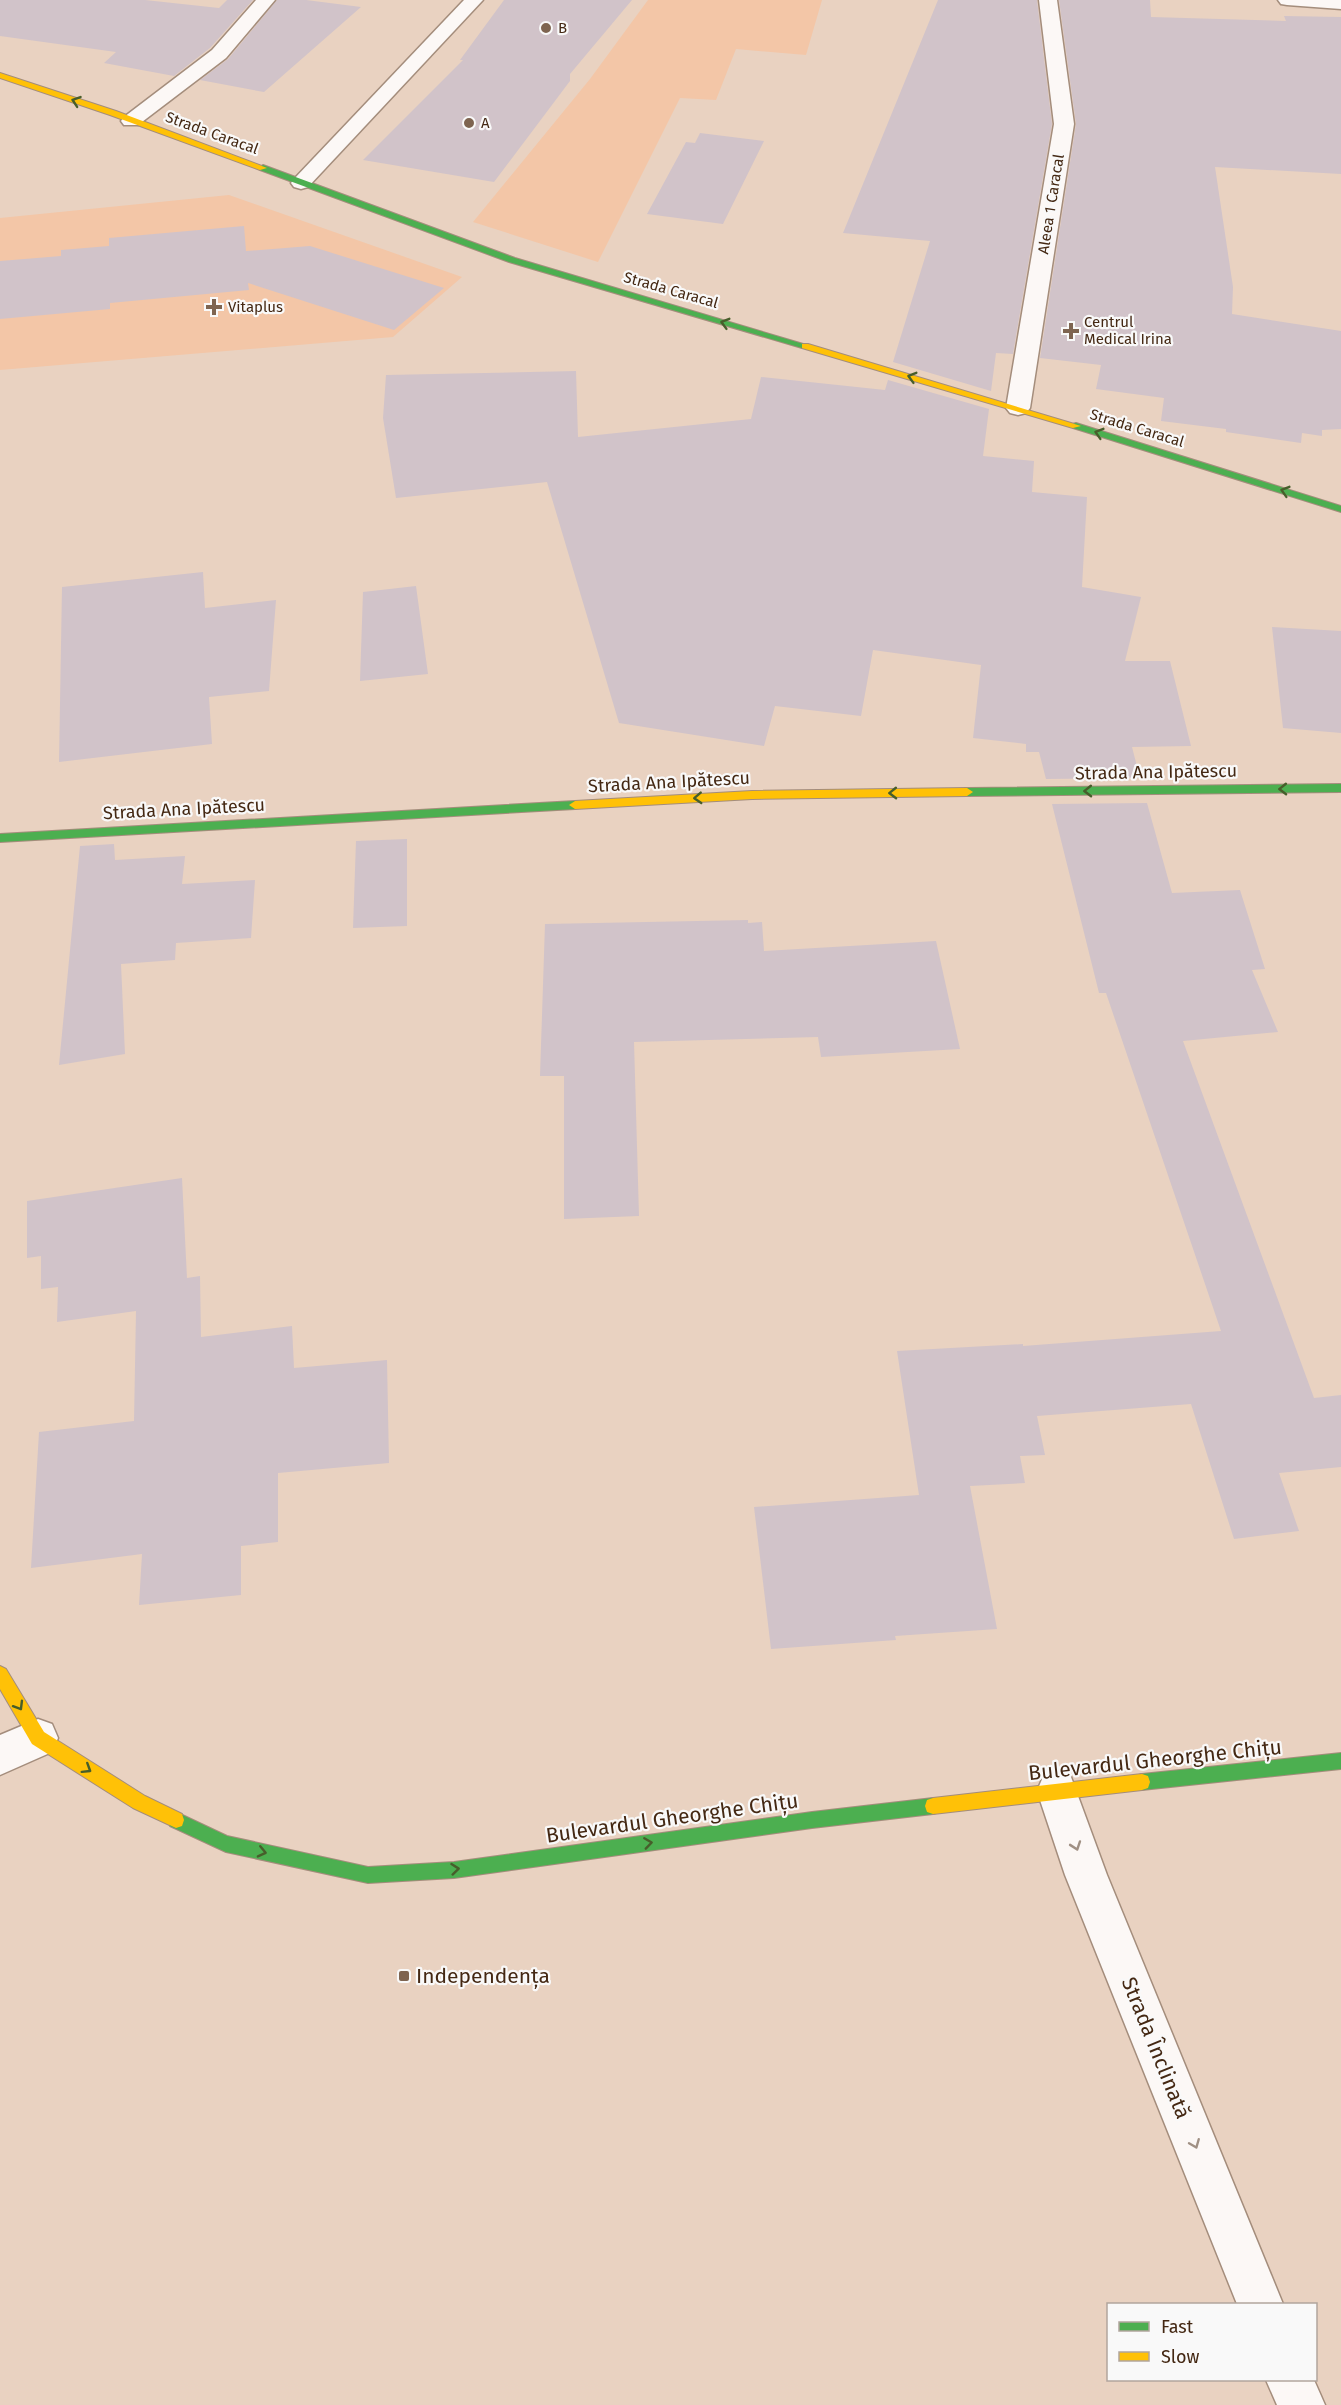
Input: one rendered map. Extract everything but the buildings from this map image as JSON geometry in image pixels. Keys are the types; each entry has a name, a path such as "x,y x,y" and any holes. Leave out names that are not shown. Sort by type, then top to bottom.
{"main road":[{"name":"Strada Caracal","path":"0,75 512,260 1018,408 1341,509"},
{"name":"Strada Ana Ipătescu","path":"0,838 752,795 1341,788"},
{"path":"0,1674 38,1738"},
{"name":"Bulevardul Gheorghe Chițu","path":"38,1738 139,1802 226,1844 368,1875 454,1870 800,1822 1057,1791 1341,1761"}],"street":[{"path":"131,121 219,54 266,0"},
{"path":"301,183 474,0"},
{"name":"Aleea 1 Caracal","path":"1018,408 1064,124 1048,0"},
{"path":"1287,0 1341,3"},
{"path":"0,1755 38,1738"},
{"name":"Strada Înclinată","path":"1057,1791 1086,1875 1260,2303"},
{"path":"1291,2381 1300,2405"}],"shaded area":[{"path":"648,0 822,0 806,55 736,49 716,100 680,98 598,262 473,222 590,79"},
{"name":"Vitaplus","path":"229,195 462,277 393,337 0,370 0,218"}],"traffic: fast":[{"path":"263,168 512,260 805,346"},
{"path":"1076,426 1341,509"},
{"path":"967,792 1341,788"},
{"path":"0,838 575,805"},
{"path":"1142,1782 1341,1761"},
{"path":"176,1820 226,1844 368,1875 454,1870 812,1820 933,1806"}],"traffic: slow":[{"path":"0,75 113,113 263,168"},
{"path":"805,346 1076,426"},
{"path":"575,805 752,795 967,792"},
{"path":"0,1674 38,1738 139,1802 176,1820"},
{"path":"933,1806 1142,1782"}],"place":[{"name":"B","path":"546,28"},
{"name":"A","path":"469,123"},
{"name":"Vitaplus","path":"214,307"},
{"name":"Centrul Medical Irina","path":"1071,331"},
{"name":"Independența","path":"404,1976"}]}
